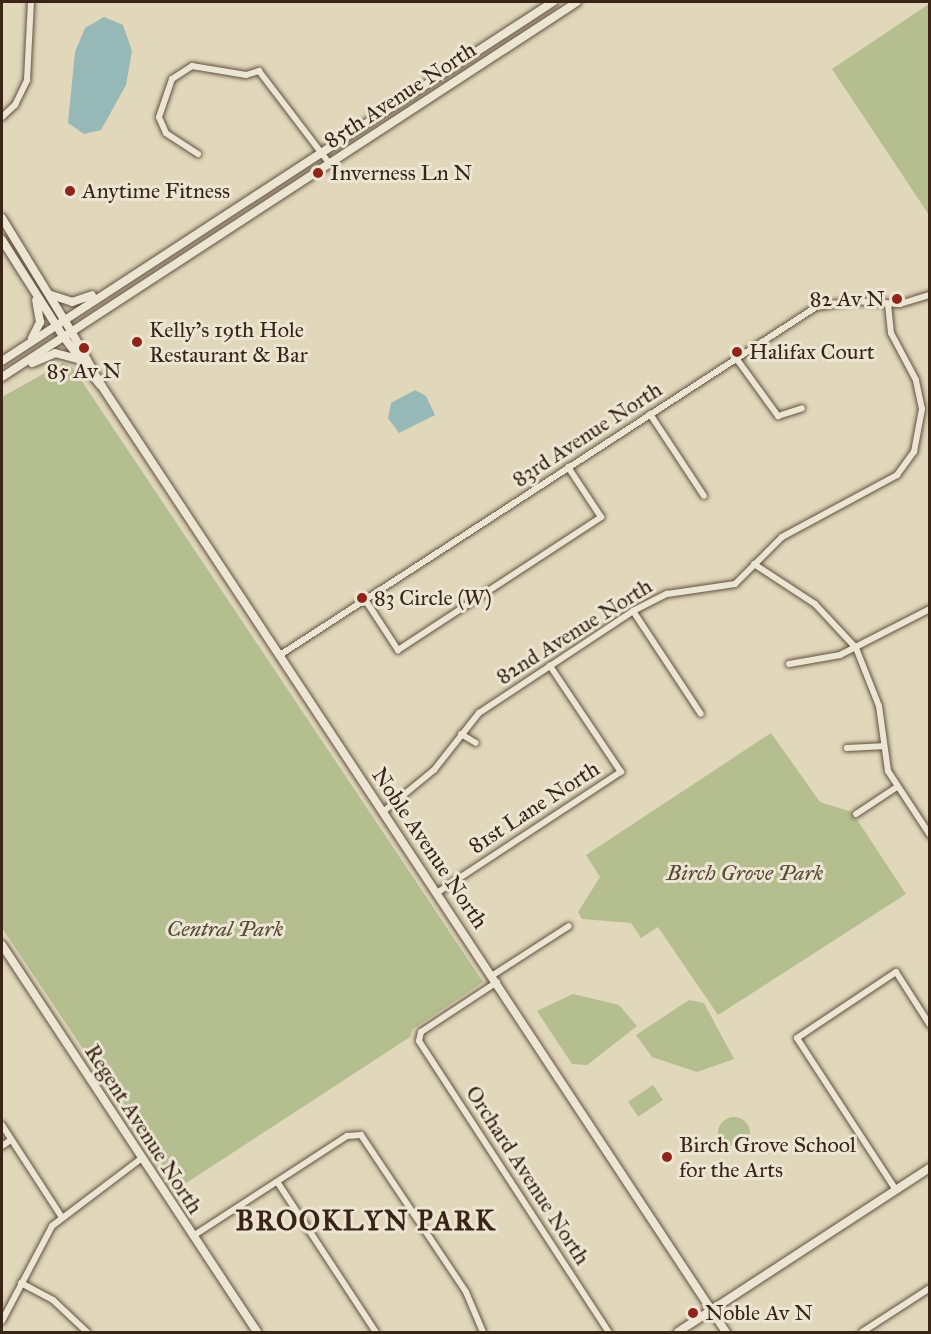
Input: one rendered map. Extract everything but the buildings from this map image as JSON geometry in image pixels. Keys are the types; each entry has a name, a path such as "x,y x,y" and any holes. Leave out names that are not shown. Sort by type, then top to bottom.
{"main road":[{"name":"85th Avenue North","path":"2,361 553,2"},
{"name":"85th Avenue North","path":"2,377 577,2"},
{"path":"2,218 48,293 60,322"},
{"path":"2,240 21,271 67,334"},
{"path":"48,293 68,302 82,301 141,264 157,259"},
{"path":"21,271 41,315 37,332 22,348"},
{"path":"2,383 48,354 77,359"}],"street":[{"path":"2,117 15,105 27,80 31,2"},
{"path":"198,154 166,133 159,117 172,79 192,66 246,75 259,71 329,163"},
{"name":"83rd Avenue North","path":"280,655 816,307 854,301 888,305 930,295"},
{"name":"82nd Avenue North","path":"384,811 434,771 479,713 633,612 667,594 725,589 782,537 866,495 906,464 922,424 916,380 891,333 888,305"},
{"name":"Noble Avenue North","path":"67,334 77,359 100,385"},
{"name":"Noble Avenue North","path":"67,334 438,892 726,1332"},
{"path":"736,358 778,416 802,408"},
{"path":"650,414 704,495"},
{"path":"366,601 398,650 601,517 568,467"},
{"path":"866,495 870,504"},
{"path":"754,564 815,604 856,648 874,686 882,746 897,787 930,835"},
{"path":"789,664 824,660 856,648 930,609"},
{"path":"633,612 701,714"},
{"name":"81st Lane North","path":"438,892 621,772 550,666"},
{"path":"461,734 476,743"},
{"path":"847,748 882,746"},
{"path":"856,814 897,787"},
{"path":"495,979 569,926"},
{"name":"Regent Avenue North","path":"2,945 257,1332"},
{"path":"896,1190 797,1038 896,972 930,1025"},
{"name":"Orchard Avenue North","path":"495,979 418,1036 609,1332"},
{"path":"2,1125 61,1216"},
{"path":"193,1236 355,1133 366,1140 466,1292 483,1332"},
{"path":"2,1146 11,1140"},
{"path":"2,1321 21,1283 61,1216 142,1158"},
{"path":"678,1332 930,1168"},
{"path":"278,1183 375,1332"},
{"path":"21,1283 53,1300 87,1332"},
{"path":"862,1332 930,1288"}],"green space":[{"path":"929,4 929,215 832,69"},
{"name":"Central Park","path":"63,363 73,368 483,982 413,1029 410,1037 177,1189 2,928 2,397"},
{"name":"Birch Grove Park","path":"771,733 820,802 852,812 906,894 718,1015 658,927 641,938 631,923 582,919 578,912 600,877 586,855"},
{"path":"573,994 619,1005 637,1026 587,1065 572,1064 537,1011"},
{"path":"689,1000 704,1003 734,1059 697,1072 652,1057 636,1035"},
{"path":"653,1085 663,1100 638,1117 628,1102"},
{"path":"734,1117 745,1122 750,1133 745,1144 734,1149 723,1144 718,1133 723,1122"}],"water":[{"path":"104,17 123,25 132,51 126,85 101,130 84,134 68,123 75,52 85,28"},
{"path":"415,390 426,396 435,415 399,433 388,418 391,403"}],"place":[{"name":"Inverness Ln N","path":"318,173"},
{"name":"Anytime Fitness","path":"70,191"},
{"name":"82 Av N","path":"897,299"},
{"name":"Kelly's 19th Hole Restaurant & Bar","path":"137,342"},
{"name":"85 Av N","path":"84,348"},
{"name":"Halifax Court","path":"737,352"},
{"name":"83 Circle (W)","path":"362,598"},
{"name":"Birch Grove School for the Arts","path":"667,1157"},
{"name":"Noble Av N","path":"693,1313"}],"district":[{"name":"BROOKLYN PARK","path":"366,1221"}]}
